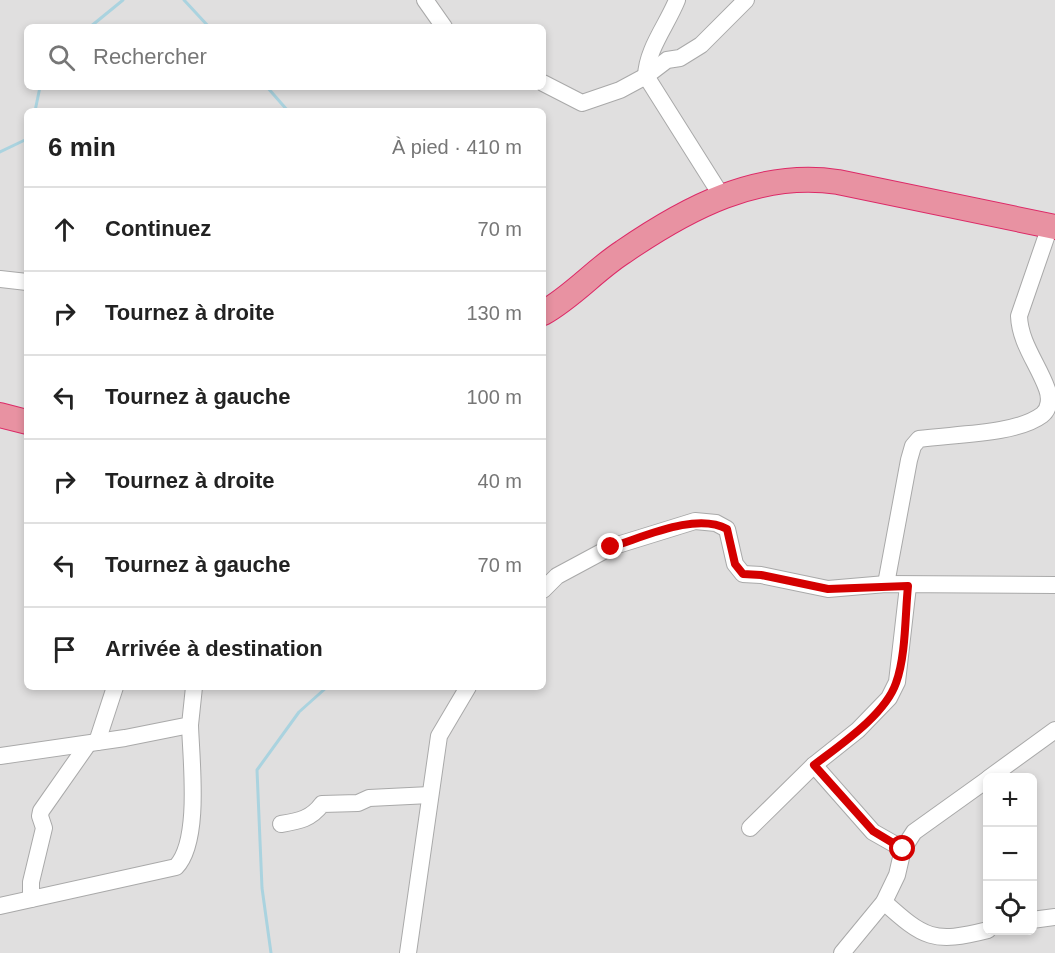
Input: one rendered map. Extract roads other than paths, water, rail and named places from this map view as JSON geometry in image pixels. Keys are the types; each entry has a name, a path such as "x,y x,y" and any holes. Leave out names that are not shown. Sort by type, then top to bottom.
{"highway":[{"path":"546,299 617,244 718,191 789,179 813,178 960,202 1053,224"},
{"path":"546,311 622,252 718,191"},
{"path":"0,416 24,421"}],"street":[{"path":"425,0 442,24"},
{"path":"677,0 665,28 651,51 646,64 646,76 718,191"},
{"path":"546,85 582,103 602,98 646,76 667,60 680,58 701,45 746,0"},
{"path":"886,585 909,460 913,446 919,439 1016,426 1042,414 1047,408 1048,391 1020,331 1019,316 1053,224"},
{"path":"0,279 24,282"},
{"path":"546,587 557,576 611,547 695,522 716,523 727,529 735,564 743,574 761,575 828,589 886,585 1055,585"},
{"path":"750,828 814,765 858,730 889,698 897,682 908,586"},
{"path":"31,899 31,882 44,828 40,816 41,811 93,743 114,690"},
{"path":"0,906 165,870 176,867 183,860 189,835 192,796 189,725 194,690"},
{"path":"408,953 439,736 466,690"},
{"path":"0,756 93,743 189,725"},
{"path":"996,773 1053,737"},
{"path":"814,765 873,831 903,849"},
{"path":"842,953 884,902 897,875 903,849 922,826 983,782"},
{"path":"281,824 309,817 322,804 358,803 369,798 430,795"},
{"path":"884,902 925,935 940,938 983,931"},
{"path":"1037,919 1055,917"}],"waterway":[{"path":"94,24 123,0"},
{"path":"184,0 206,24"},
{"path":"36,108 39,90"},
{"path":"270,90 285,108"},
{"path":"0,152 24,140"},
{"path":"271,953 262,888 257,770 299,712 324,690"}]}
